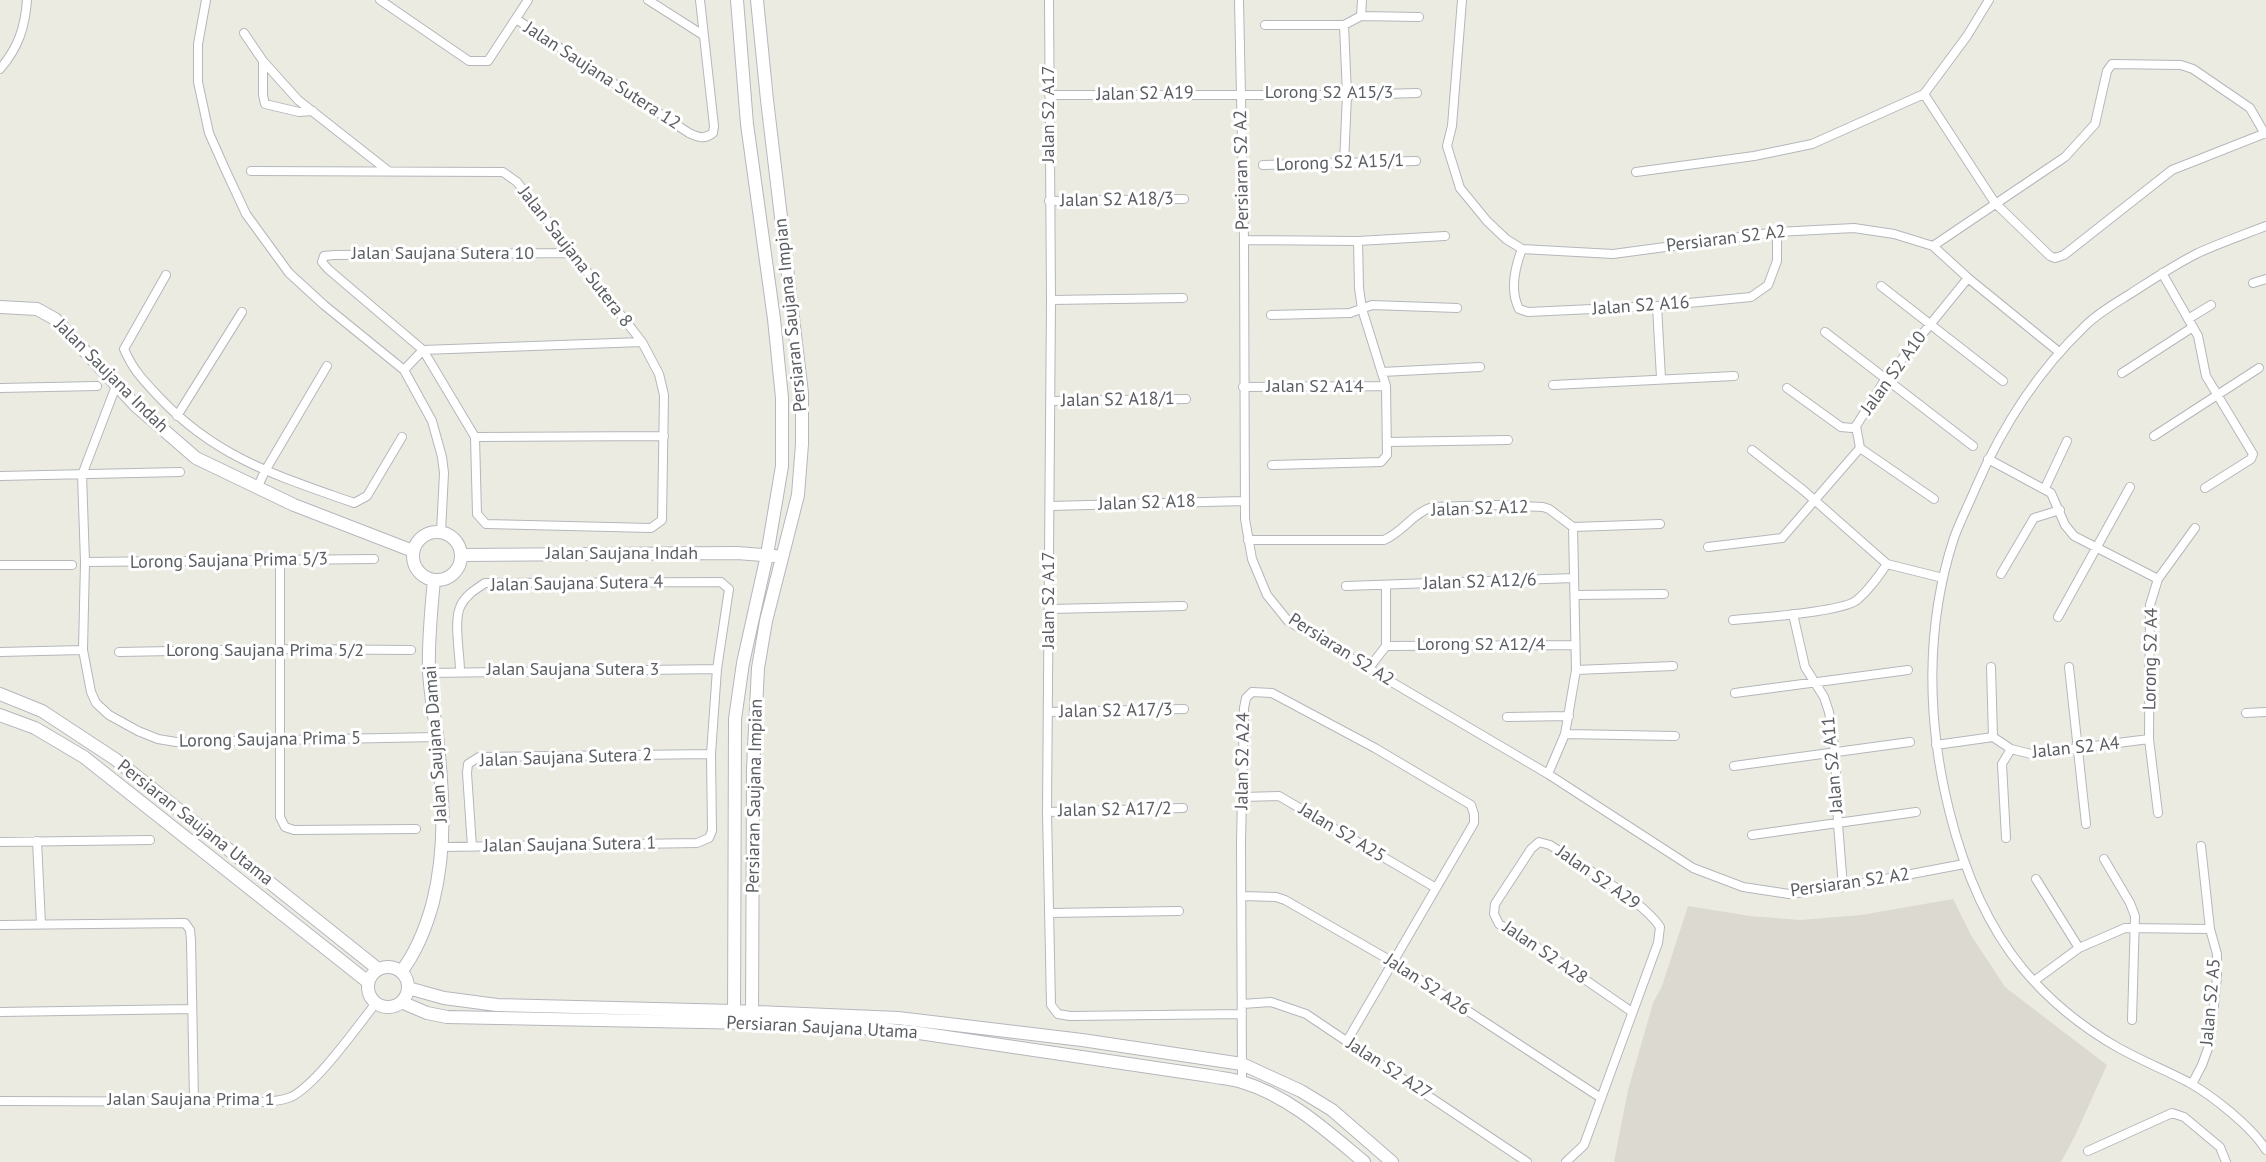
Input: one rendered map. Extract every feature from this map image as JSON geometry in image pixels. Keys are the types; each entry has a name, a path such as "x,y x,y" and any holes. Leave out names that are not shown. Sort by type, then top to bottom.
{"street":[{"path":"0,69 12,55 22,34 27,0"},
{"path":"206,0 198,44 198,82 209,132 246,214 289,273 324,305 404,370 432,421 442,457 444,473 441,531"},
{"path":"380,0 469,61 488,61 528,0"},
{"path":"648,0 703,35"},
{"path":"700,0 703,35"},
{"name":"Persiaran Saujana Impian","path":"734,1017 735,719 743,663 767,555 782,466 782,398 774,319 747,124 736,0"},
{"name":"Persiaran Saujana Impian","path":"752,1017 753,769 758,668 766,621 798,495 802,444 802,393 766,100 757,0"},
{"name":"Jalan S2 A17","path":"1049,0 1049,201 1052,300 1047,812 1051,1005 1058,1014 1094,1016 1242,1009"},
{"name":"Persiaran S2 A2","path":"1239,0 1244,240 1244,501 1252,559 1267,595 1288,621 1548,774 1693,868 1743,887 1789,894 1843,887 1964,864"},
{"path":"1361,16 1362,0"},
{"path":"1462,0 1452,126 1447,146 1460,188 1487,221 1506,239 1522,249"},
{"path":"1636,172 1754,156 1812,144 1924,94 1967,36 1989,0"},
{"path":"1265,25 1344,25 1361,16 1419,17"},
{"name":"Jalan Saujana Sutera 12","path":"516,19 689,133 701,138 713,133 703,35"},
{"path":"1344,25 1347,95 1344,163"},
{"path":"244,33 262,61 298,100 387,170"},
{"path":"262,61 265,105 299,112 313,111"},
{"path":"1924,94 1995,203 2050,256 2055,258 2064,255 2172,170 2265,133 2250,108 2193,69 2181,65 2112,64 2107,71 2095,124 2065,158 1995,203 1933,246"},
{"name":"Lorong S2 A15/3","path":"1240,94 1417,93"},
{"name":"Jalan S2 A19","path":"1049,95 1240,94"},
{"name":"Lorong S2 A15/1","path":"1263,165 1416,160"},
{"name":"Jalan Saujana Sutera 8","path":"251,171 503,172 517,182 642,342 659,374 664,395 662,520 651,528 486,524 477,514 475,437"},
{"name":"Jalan S2 A18/3","path":"1049,201 1184,198"},
{"path":"2266,226 2198,253 2162,273 2102,312 2086,324 2059,352 2022,399 1988,459 1955,534 1943,578 1934,642 1932,680 1939,768 1964,864 1995,931 2024,970 2064,1011 2117,1047 2192,1084 2258,1137 2266,1150"},
{"name":"Persiaran S2 A2","path":"1522,249 1613,254 1777,232 1854,228 1894,234 1933,246 1968,278 2059,352"},
{"name":"Jalan S2 A16","path":"1522,249 1515,266 1515,301 1519,309 1528,312 1658,306 1751,297 1768,285 1777,261 1777,232"},
{"path":"1244,240 1358,241 1445,236"},
{"name":"Jalan S2 A14","path":"1358,241 1362,309 1386,386 1389,442"},
{"name":"Jalan Saujana Sutera 10","path":"423,350 323,264 324,256 571,253"},
{"path":"2162,273 2198,336 2206,376 2253,454 2251,459 2205,488"},
{"path":"166,275 124,349 132,368 177,416 218,447 265,471 354,503 367,496 402,437"},
{"name":"Jalan S2 A10","path":"1860,448 1856,426 1885,380 1968,278"},
{"path":"2253,283 2266,279"},
{"path":"1881,286 2003,381"},
{"path":"1052,300 1183,298"},
{"path":"1271,315 1350,313 1372,305 1457,308"},
{"path":"2188,319 2211,305"},
{"path":"1658,306 1661,378"},
{"name":"Jalan Saujana Indah","path":"0,307 37,309 55,319 136,406 196,458 294,505 413,550"},
{"path":"177,416 242,312"},
{"path":"2122,373 2193,327"},
{"path":"1825,332 1973,446"},
{"path":"404,370 423,350 642,342"},
{"path":"423,350 475,437 664,436"},
{"path":"257,488 327,366"},
{"path":"1382,372 1480,367"},
{"path":"2154,436 2217,393 2259,368"},
{"path":"1552,385 1734,376"},
{"path":"0,388 97,386"},
{"path":"82,475 116,386"},
{"name":"Jalan S2 A14","path":"1244,387 1386,386"},
{"path":"1787,388 1841,426 1852,428 1856,426"},
{"name":"Jalan S2 A18/1","path":"1050,401 1186,399"},
{"path":"1272,465 1381,462 1387,455 1389,442 1508,440"},
{"path":"2045,488 2067,441"},
{"path":"1708,547 1779,540 1860,448 1934,499"},
{"path":"1752,450 1887,564 1943,578"},
{"path":"1988,459 2045,488 2055,498 2069,532 2095,548 2158,579 2195,528"},
{"path":"0,476 180,472"},
{"name":"Lorong Saujana Prima 5","path":"82,475 85,562 83,651 91,692 96,702 109,715 158,739 176,742 437,737"},
{"path":"2058,617 2130,487"},
{"name":"Jalan S2 A18","path":"1050,506 1244,501"},
{"name":"Jalan S2 A12","path":"1248,540 1384,540 1396,535 1425,509 1432,507 1497,505 1543,507 1573,527"},
{"path":"2001,574 2034,518 2060,510"},
{"path":"1548,774 1565,734 1576,670 1573,527 1660,524"},
{"path":"441,531 458,542 462,555 461,562 454,574 441,580 434,580 417,570 413,550 426,534 441,531"},
{"name":"Jalan Saujana Indah","path":"462,555 737,553 782,557"},
{"name":"Lorong Saujana Prima 5/3","path":"85,562 374,559"},
{"path":"280,560 280,817 285,827 294,830 416,829"},
{"path":"1733,620 1793,614 1856,602 1887,564"},
{"path":"0,565 72,565"},
{"name":"Jalan S2 A12/6","path":"1346,586 1574,578"},
{"name":"Lorong S2 A4","path":"2158,579 2150,605 2149,739 2158,813"},
{"name":"Jalan Saujana Damai","path":"401,972 413,957 430,913 443,847 443,801 429,673 429,624 434,580"},
{"name":"Jalan Saujana Sutera 4","path":"460,671 458,614 461,604 469,594 485,583 721,582 729,588 729,599 717,669"},
{"path":"1369,668 1386,646 1386,585"},
{"path":"1575,595 1664,594"},
{"path":"1050,609 1183,606"},
{"name":"Jalan S2 A11","path":"1793,614 1805,667 1824,697 1829,712 1835,752 1843,887"},
{"name":"Lorong S2 A12/4","path":"1386,646 1575,645"},
{"name":"Lorong Saujana Prima 5/2","path":"119,652 279,649 411,651"},
{"path":"0,652 83,651"},
{"path":"1576,670 1673,666"},
{"path":"1936,745 1994,737 1991,667"},
{"path":"2069,667 2086,824"},
{"path":"711,754 717,669"},
{"name":"Jalan Saujana Sutera 3","path":"429,673 717,669"},
{"path":"1735,693 1908,670"},
{"name":"Jalan S2 A24","path":"1242,1082 1241,842 1244,708 1246,698 1252,692 1272,693 1375,748 1471,805 1474,823 1436,888"},
{"name":"Persiaran Saujana Utama","path":"0,694 42,711 115,759 378,969"},
{"name":"Jalan S2 A17/3","path":"1048,712 1184,709"},
{"path":"2246,713 2266,712"},
{"name":"Persiaran Saujana Utama","path":"0,715 35,728 84,757 368,982"},
{"path":"1507,717 1569,716"},
{"path":"1565,734 1675,736"},
{"name":"Jalan S2 A4","path":"1994,737 2011,749 2031,754 2078,750 2149,739"},
{"path":"1734,766 1910,742"},
{"path":"2006,838 2002,765 2011,749"},
{"name":"Jalan Saujana Sutera 1","path":"443,847 697,843 709,838 712,831 711,754"},
{"name":"Jalan Saujana Sutera 2","path":"472,847 468,764 479,757 711,754"},
{"name":"Jalan S2 A25","path":"1243,797 1279,796 1436,888"},
{"name":"Jalan S2 A17/2","path":"1047,812 1183,808"},
{"path":"1752,835 1916,813"},
{"path":"0,842 150,840"},
{"path":"37,841 41,924"},
{"name":"Jalan S2 A29","path":"1531,849 1539,842 1550,844 1625,896 1653,918 1660,927 1658,943 1632,1012"},
{"name":"Jalan S2 A5","path":"2192,1084 2210,1043 2217,977 2217,954 2210,929 2201,846"},
{"name":"Jalan S2 A28","path":"1531,849 1495,904 1494,914 1499,924 1548,954 1632,1012"},
{"path":"2104,859 2133,909 2135,927 2132,1020"},
{"path":"2036,879 2079,948"},
{"path":"1347,1041 1436,888"},
{"name":"Jalan S2 A26","path":"1243,896 1276,897 1285,900 1393,962 1601,1098"},
{"path":"1049,913 1179,911"},
{"path":"0,925 185,923 190,930 194,1101"},
{"path":"2034,981 2079,948 2116,931 2135,927 2210,929"},
{"path":"390,967 401,972 408,988 401,1002 386,1007 376,1003 369,994 370,976 378,969 390,967"},
{"name":"Persiaran Saujana Utama","path":"408,988 444,998 497,1005 734,1017"},
{"name":"Persiaran Saujana Utama","path":"401,1002 427,1013 447,1017 898,1018 1082,1040 1242,1064 1301,1091 1332,1110 1392,1162"},
{"name":"Jalan S2 A27","path":"1242,1009 1271,1002 1306,1014 1527,1162"},
{"name":"Jalan Saujana Prima 1","path":"0,1101 263,1102 288,1099 299,1093 317,1076 376,1003"},
{"path":"0,1012 192,1009"},
{"path":"1566,1162 1584,1145 1632,1012"},
{"name":"Persiaran Saujana Utama","path":"752,1017 919,1033 1242,1082 1295,1108 1364,1162"},
{"path":"2088,1151 2172,1113 2184,1118 2220,1147 2226,1162"}],"shaded area":[{"path":"1953,899 1971,935 2005,987 2107,1065 2061,1162 1614,1162 1628,1090 1653,1003 1662,986 1688,906 1750,916 1800,920 1861,915"}]}
